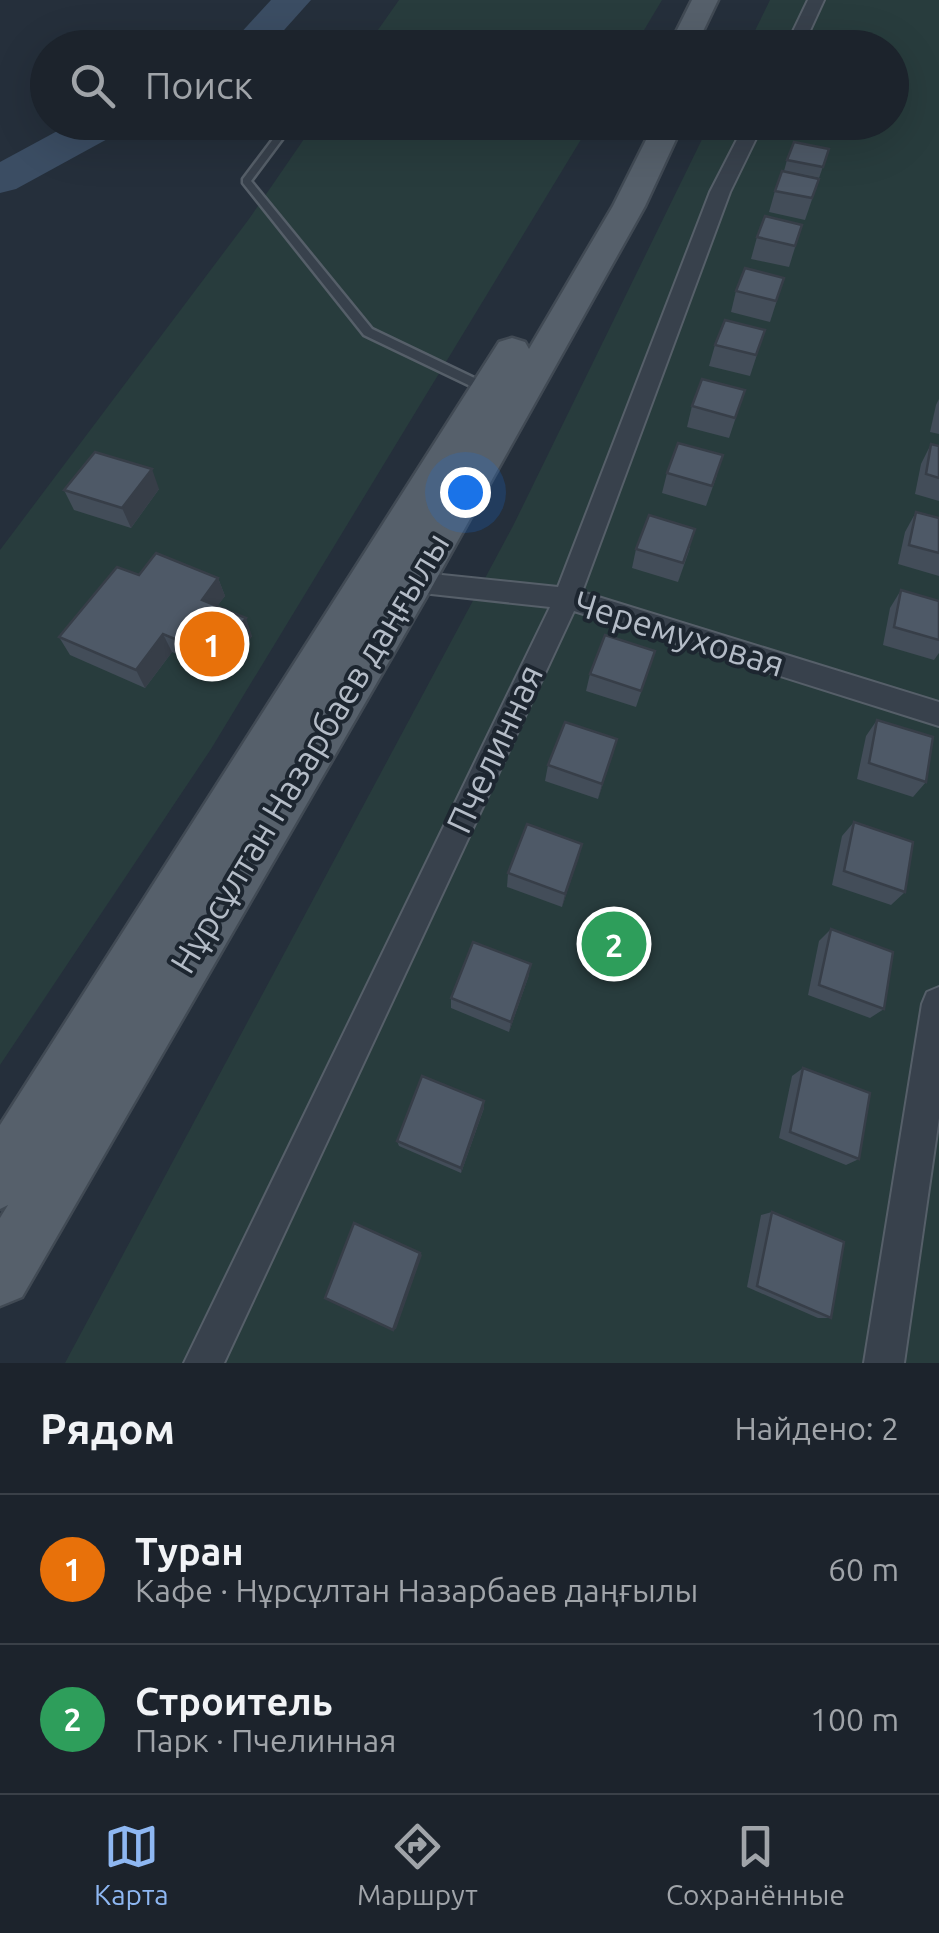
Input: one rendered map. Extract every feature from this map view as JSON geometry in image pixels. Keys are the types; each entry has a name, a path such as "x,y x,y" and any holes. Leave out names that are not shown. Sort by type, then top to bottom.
{"main road":[{"path":"690,30 705,0"},
{"path":"716,30 730,0"},
{"name":"Нұрсұлтан Назарбаев даңғылы","path":"0,1179 488,390 602,200 633,140"},
{"name":"Нұрсұлтан Назарбаев даңғылы","path":"0,1275 412,582 630,206 661,140"}],"street":[{"path":"801,30 816,0"},
{"name":"Пчелинная","path":"204,1363 567,598 720,192 746,140"},
{"name":"Черемуховая","path":"412,582 567,598 939,714"},
{"path":"884,1363 939,1004"}],"lane":[{"path":"277,140 246,181 368,332 488,390"}],"green space":[{"path":"399,0 662,0 644,30 378,30"},
{"path":"770,0 939,0 939,1363 65,1363 513,526 702,140 909,140 909,30 755,30"},
{"path":"303,140 581,140 211,749 0,1065 0,550 249,219"}],"building":[{"path":"794,142 829,149 823,167 787,160"},
{"path":"782,171 819,179 812,198 775,191"},
{"path":"765,216 802,225 795,246 757,237"},
{"path":"745,268 784,278 776,301 736,291"},
{"path":"725,320 765,330 756,355 715,345"},
{"path":"702,379 745,390 735,418 692,406"},
{"path":"678,443 723,455 712,486 667,473"},
{"path":"931,444 939,446 939,478 926,474"},
{"path":"95,452 152,469 122,508 64,490"},
{"path":"916,512 939,518 939,553 909,545"},
{"path":"649,515 695,529 683,563 636,549"},
{"path":"156,553 218,578 202,600 246,618 218,657 163,634 136,670 59,637 117,567 139,575"},
{"path":"901,590 939,601 939,640 894,627"},
{"path":"605,635 655,651 641,691 590,674"},
{"path":"877,720 933,737 926,782 869,763"},
{"path":"565,722 617,739 602,784 548,765"},
{"path":"854,822 913,842 905,892 844,871"},
{"path":"527,824 582,844 565,894 508,873"},
{"path":"831,929 893,952 884,1009 819,985"},
{"path":"473,942 531,964 511,1022 451,998"},
{"path":"803,1068 870,1093 859,1159 790,1132"},
{"path":"422,1076 484,1101 461,1168 397,1141"},
{"path":"772,1212 844,1242 831,1318 757,1286"},
{"path":"354,1223 420,1253 393,1330 325,1298"}],"waterway":[{"path":"263,30 292,0"},
{"path":"0,180 74,140"}],"place":[{"name":"Туран","path":"212,644"},
{"name":"Строитель","path":"614,944"}]}
